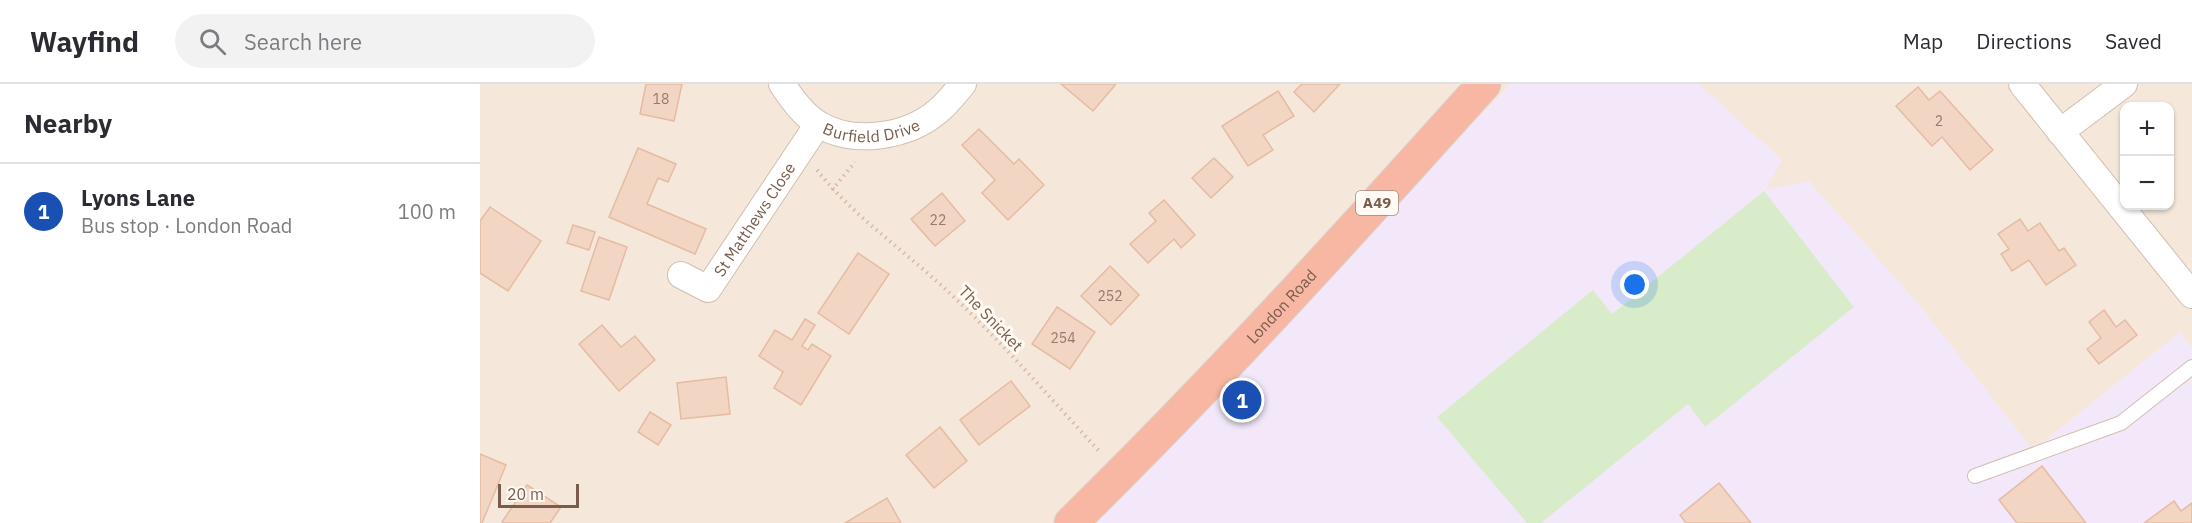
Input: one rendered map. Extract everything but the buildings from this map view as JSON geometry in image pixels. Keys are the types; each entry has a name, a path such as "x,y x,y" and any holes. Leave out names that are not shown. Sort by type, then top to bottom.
{"highway":[{"name":"London Road","path":"1071,523 1120,475 1372,208 1484,84"}],"street":[{"name":"Burfield Drive","path":"782,84 818,124 843,134 877,135 904,130 937,112 963,84"},
{"path":"2022,84 2192,294"},
{"path":"2060,132 2124,84"},
{"name":"St Matthews Close","path":"681,275 708,289 818,124"}],"lane":[{"path":"1976,476 2121,423 2192,367"}],"path":[{"name":"The Snicket","path":"832,190 944,287 986,328 1120,475"}],"shaded area":[{"path":"480,84 2192,84 2192,523 480,523"},
{"path":"1511,84 1699,84 1782,160 1765,190 1809,181 1921,307 2033,450 2180,332 2192,348 2192,523 1079,523"}],"green space":[{"path":"1764,191 1854,307 1705,427 1688,404 1541,523 1527,523 1437,417 1593,290 1612,314"}],"place":[{"name":"Lyons Lane","path":"1242,400"}]}
